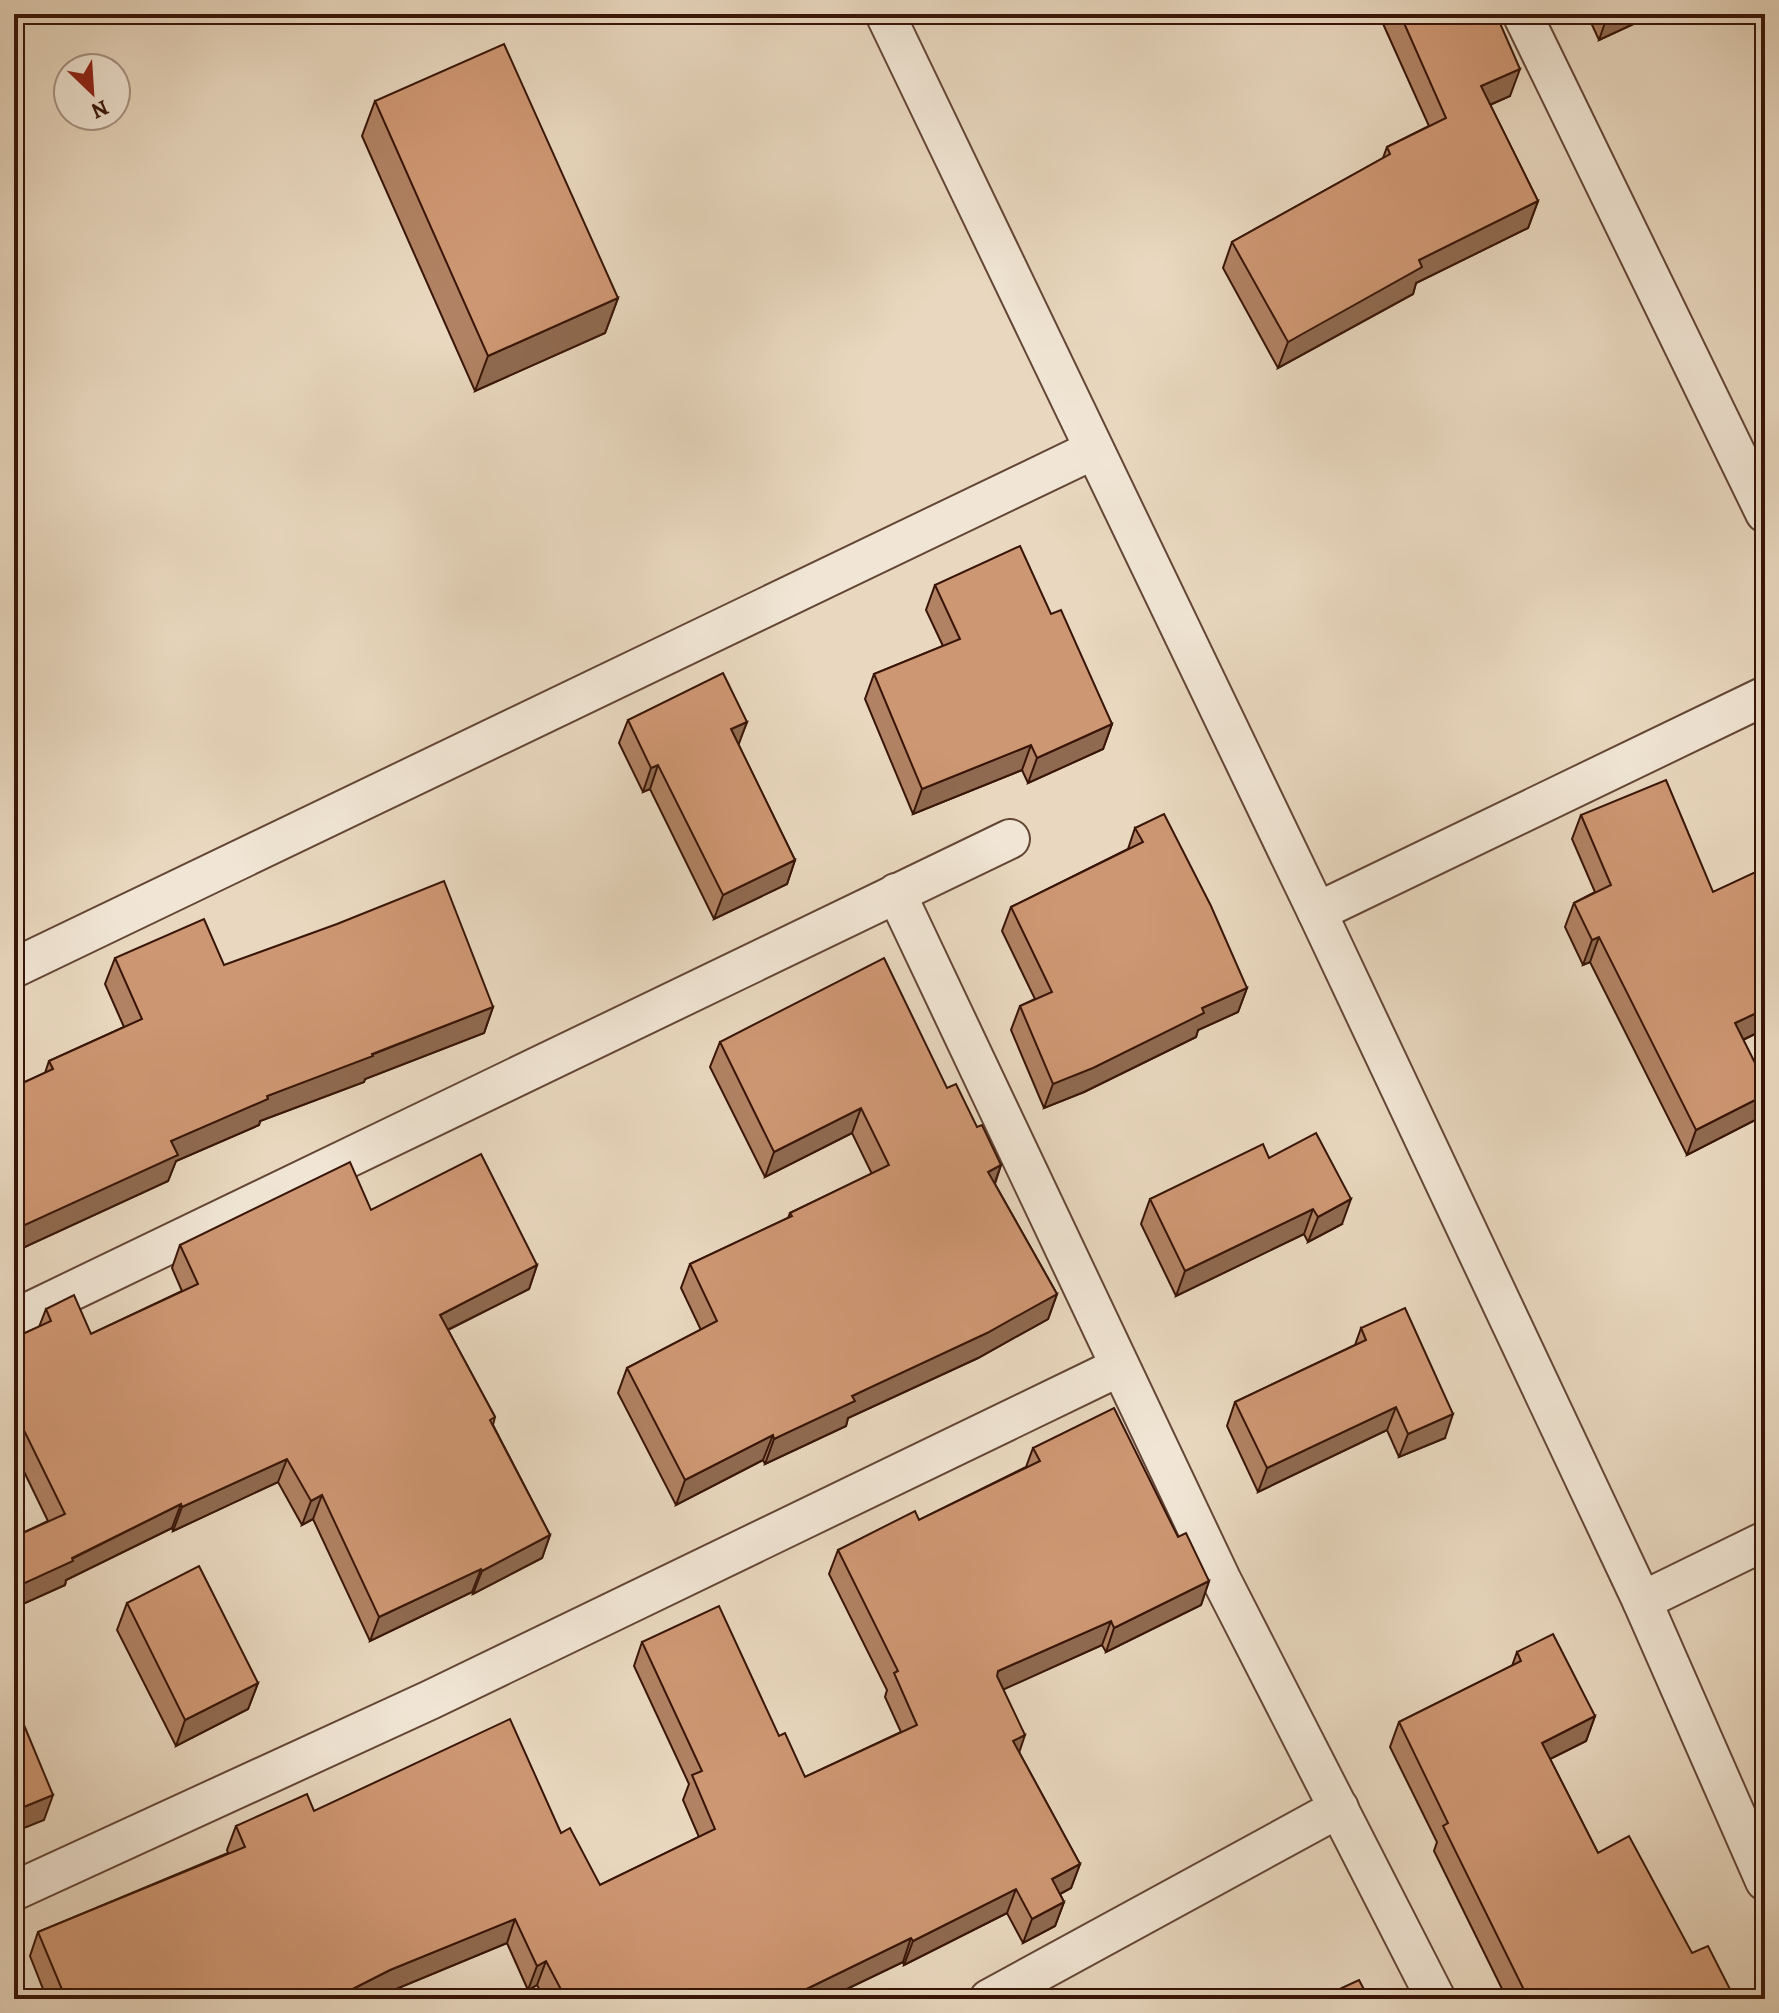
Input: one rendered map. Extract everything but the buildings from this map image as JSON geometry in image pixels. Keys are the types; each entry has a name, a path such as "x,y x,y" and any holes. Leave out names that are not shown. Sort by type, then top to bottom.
{"street":[{"path":"885,14 1317,912 1642,1601 1765,1881"},
{"path":"1522,14 1765,513"},
{"path":"14,968 1093,450"},
{"path":"1317,912 1765,696"},
{"path":"14,1319 1010,839"},
{"path":"896,893 1221,1579 1436,1999"},
{"path":"14,1891 430,1700 1119,1367"},
{"path":"1642,1601 1765,1541"},
{"path":"989,1999 1339,1808"}]}
